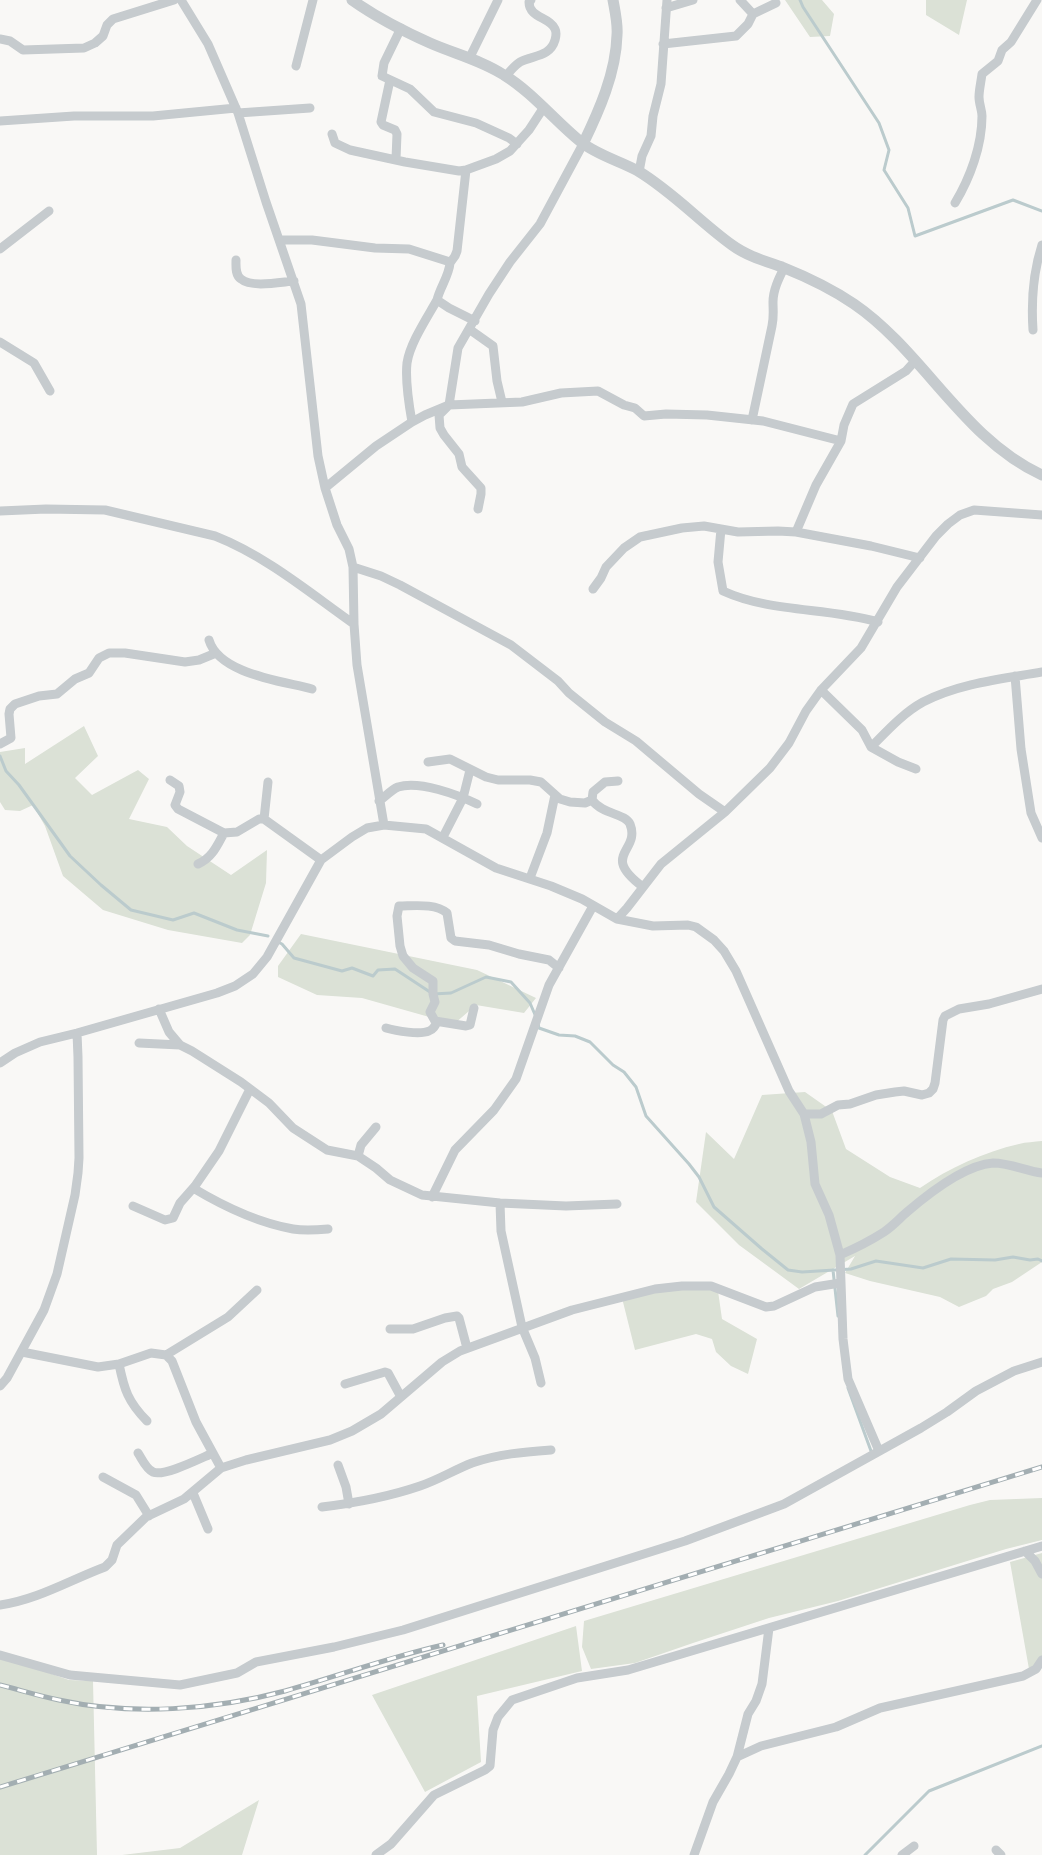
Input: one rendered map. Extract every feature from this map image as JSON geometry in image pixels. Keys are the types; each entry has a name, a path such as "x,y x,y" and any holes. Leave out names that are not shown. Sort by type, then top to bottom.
{"street":[{"path":"0,39 10,41 23,50 84,48 96,43 103,36 107,25 113,20 174,0"},
{"path":"181,0 208,44 237,110 301,304 318,456 337,525 349,549 353,567 357,665 384,825"},
{"path":"296,66 313,0"},
{"path":"352,0 432,44 470,57 506,76 544,107 583,144 638,172 681,202 731,245 758,259 784,268 830,289 854,304 888,333 982,434 1014,460 1042,475"},
{"path":"470,57 498,0"},
{"path":"506,76 520,63 548,52 554,46 556,30 551,23 543,20 531,10 529,6 531,0"},
{"path":"478,510 482,494 480,488 462,467 459,454 440,428 439,415 450,405 458,348 510,262 540,224 595,119 609,80 617,36 613,0"},
{"path":"638,172 642,156 651,136 653,116 660,94 666,4 693,0"},
{"path":"740,0 753,14"},
{"path":"955,203 968,180 980,141 982,114 979,98 982,74 998,61 1002,50 1012,42 1037,0"},
{"path":"663,44 731,38 736,36 748,24 753,14 762,8 776,3"},
{"path":"400,28 382,71 382,76 410,89 434,112 476,123 509,138 517,144"},
{"path":"390,80 381,122 383,125 395,130 397,139 396,159"},
{"path":"332,134 335,143 342,148 452,170 466,170 506,154 517,144 544,107"},
{"path":"0,122 74,116 153,116 237,110 310,108"},
{"path":"412,422 409,405 407,363 417,336 444,286 450,263 455,256 459,240 458,225 466,170"},
{"path":"0,249 49,211"},
{"path":"280,240 312,240 375,248 409,249 450,263"},
{"path":"1033,330 1031,310 1033,285 1042,247"},
{"path":"236,260 237,274 240,279 247,282 262,284 294,281"},
{"path":"752,420 772,326 773,301 778,281 784,268"},
{"path":"437,300 472,325 493,346 497,381 502,402"},
{"path":"0,342 34,363 50,391"},
{"path":"796,532 816,485 841,441 844,425 853,404 900,375 915,361"},
{"path":"326,488 376,446 425,415 450,405 522,402 561,393 598,391 624,405 636,408 645,416 682,414 752,420 780,425 841,441"},
{"path":"0,511 46,509 105,510 216,536 268,563 354,624"},
{"path":"617,919 661,864 724,812 770,768 789,743 806,711 821,690 860,648 878,622 897,587 936,536 948,524 960,515 974,510 1042,515"},
{"path":"593,589 606,567 624,548 640,538 682,528 704,526 738,532 796,532 871,546 920,558"},
{"path":"721,529 718,562 722,591 761,602 835,612 878,622"},
{"path":"353,567 381,576 400,585 511,645 558,680 570,693 605,722 636,741 699,794 724,812"},
{"path":"209,640 216,653 228,665 247,672 312,689"},
{"path":"0,744 11,738 9,714 14,704 39,696 57,694 75,679 89,673 97,660 106,654 125,653 164,660 191,662 216,653"},
{"path":"871,746 896,722 923,702 981,682 1042,672"},
{"path":"1015,676 1021,749 1031,813 1042,838"},
{"path":"821,690 862,730 871,746 898,762 916,769"},
{"path":"428,762 450,758 486,777 498,780 541,782 560,799 578,803 592,800"},
{"path":"443,837 463,798 470,770"},
{"path":"170,780 179,786 180,792 175,805 178,809 224,834 237,832 260,819 264,819 321,860"},
{"path":"618,781 605,782 593,792 592,800 597,808 626,818 630,824 631,836 622,862 624,871 642,887"},
{"path":"264,819 268,782"},
{"path":"379,801 397,787 406,786 440,789 477,804"},
{"path":"530,878 547,833 555,795"},
{"path":"0,1063 15,1053 40,1042 217,993 235,986 253,974 267,956 321,860 352,836 367,828 384,825 426,829 496,868 530,878 582,899 617,919 653,926 688,925 696,927 714,940 724,951 736,971 789,1091 804,1114 811,1142 815,1184 829,1215 840,1255 845,1366 848,1379 879,1451"},
{"path":"198,864 206,861 213,854 224,834"},
{"path":"474,1008 470,1025 437,1022 430,1012 436,1002 433,994 434,981 413,968 403,956 397,916 399,906 429,907 444,911 447,913 451,938 455,941 490,945 519,954 550,960 559,968"},
{"path":"432,1197 455,1150 494,1110 511,1088 524,1058 549,985 593,906"},
{"path":"804,1114 821,1114 838,1105 850,1104 876,1095 904,1091 922,1095 929,1093 935,1083 945,1016 959,1009 989,1004 1042,989"},
{"path":"159,1009 169,1032 180,1045 228,1073 269,1103 293,1128 319,1146 327,1150 358,1156 401,1187 432,1197 500,1203 566,1206 617,1204"},
{"path":"386,1028 398,1031 427,1032 437,1022"},
{"path":"0,1386 7,1378 44,1310 57,1274 75,1195 78,1173 79,1090 77,1033"},
{"path":"139,1043 180,1045"},
{"path":"133,1206 160,1218 168,1220 173,1218 182,1199 193,1188 219,1151 250,1089"},
{"path":"358,1156 361,1145 376,1127"},
{"path":"840,1255 864,1245 886,1231 931,1194 975,1167 993,1163 1042,1173"},
{"path":"193,1188 220,1203 255,1218 294,1229 328,1229"},
{"path":"500,1203 501,1231 522,1327 535,1358 541,1383"},
{"path":"0,1605 17,1603 105,1566 112,1560 117,1545 149,1516 193,1493 221,1468 343,1435 381,1414 442,1362 467,1348 572,1310 655,1289 682,1286 710,1286 766,1307 774,1306 815,1287 840,1283"},
{"path":"22,1352 98,1366 119,1364 152,1353 166,1355 228,1317 257,1290"},
{"path":"390,1329 413,1328 457,1316 467,1348"},
{"path":"166,1355 175,1368 196,1422 221,1468"},
{"path":"0,1655 70,1675 180,1685 237,1673 256,1662 334,1647 403,1630 685,1541 784,1504 947,1412 976,1391 1014,1370 1042,1362"},
{"path":"119,1364 127,1395 137,1411 147,1421"},
{"path":"346,1384 383,1372 387,1373 401,1398"},
{"path":"322,1507 349,1504 419,1486 492,1457 551,1450"},
{"path":"138,1453 149,1470 158,1474 213,1453"},
{"path":"338,1465 346,1487 349,1504"},
{"path":"104,1477 136,1495 149,1516"},
{"path":"193,1493 208,1529"},
{"path":"376,1855 391,1844 434,1795 490,1766 493,1730 498,1717 512,1700 577,1678 628,1670 1042,1546"},
{"path":"1025,1551 1035,1561 1042,1574"},
{"path":"694,1855 713,1802 737,1757 748,1714 756,1701 762,1684 769,1628"},
{"path":"737,1757 761,1746 836,1727 880,1708 1023,1676 1036,1669 1042,1660"},
{"path":"902,1855 914,1846"}],"shaded area":[{"path":"785,0 822,0 834,14 830,36 810,37"},
{"path":"926,0 967,0 959,35 926,15"},
{"path":"84,726 98,756 75,778 92,795 138,770 149,779 129,819 167,827 187,846 231,875 267,850 266,883 250,935 242,943 168,930 103,910 63,876 45,826 33,805 20,811 5,810 0,802 0,752 25,748 25,764"},
{"path":"301,934 477,970 536,998 524,1013 476,1005 454,1024 362,998 317,995 278,977 278,966"},
{"path":"805,1092 832,1111 846,1149 890,1177 920,1188 955,1167 980,1156 1022,1143 1042,1141 1042,1262 1012,1282 993,1289 986,1296 959,1307 940,1297 870,1281 845,1273 855,1256 799,1289 739,1245 696,1202 706,1132 734,1159 762,1095"},
{"path":"675,1284 718,1291 722,1319 757,1339 748,1374 731,1366 716,1352 712,1339 696,1334 635,1350 621,1294"},
{"path":"1042,1498 1042,1540 1006,1549 838,1601 769,1618 635,1663 591,1669 582,1647 584,1621 970,1505 990,1500"},
{"path":"1042,1553 1042,1666 1029,1669 1010,1562"},
{"path":"576,1626 582,1671 477,1696 481,1762 425,1792 372,1695"},
{"path":"0,1656 69,1680 93,1681 97,1855 0,1855"},
{"path":"259,1800 242,1855 122,1855 180,1848"}],"waterway":[{"path":"800,0 879,123 889,150 884,170 908,208 915,236 1013,200 1042,211"},
{"path":"0,756 6,771 19,785 70,856 131,910 173,920 194,913 237,930 268,936"},
{"path":"278,942 294,958 342,971 352,968 373,976 378,970 395,969 433,994 451,993 486,977 511,982 530,1003 536,1017"},
{"path":"538,1023 539,1028 559,1035 575,1036 590,1042 613,1065 624,1072 636,1087 646,1116 699,1177 714,1207 788,1270 802,1272 851,1269 876,1261 923,1268 951,1259 995,1260 1013,1257 1042,1261"},
{"path":"833,1270 838,1316"},
{"path":"848,1388 871,1451"},
{"path":"865,1855 929,1791 1042,1746"}],"railway":[{"path":"0,1787 1042,1467"},
{"path":"0,1685 87,1705 115,1708 173,1709 230,1703 285,1691 443,1645"}]}
